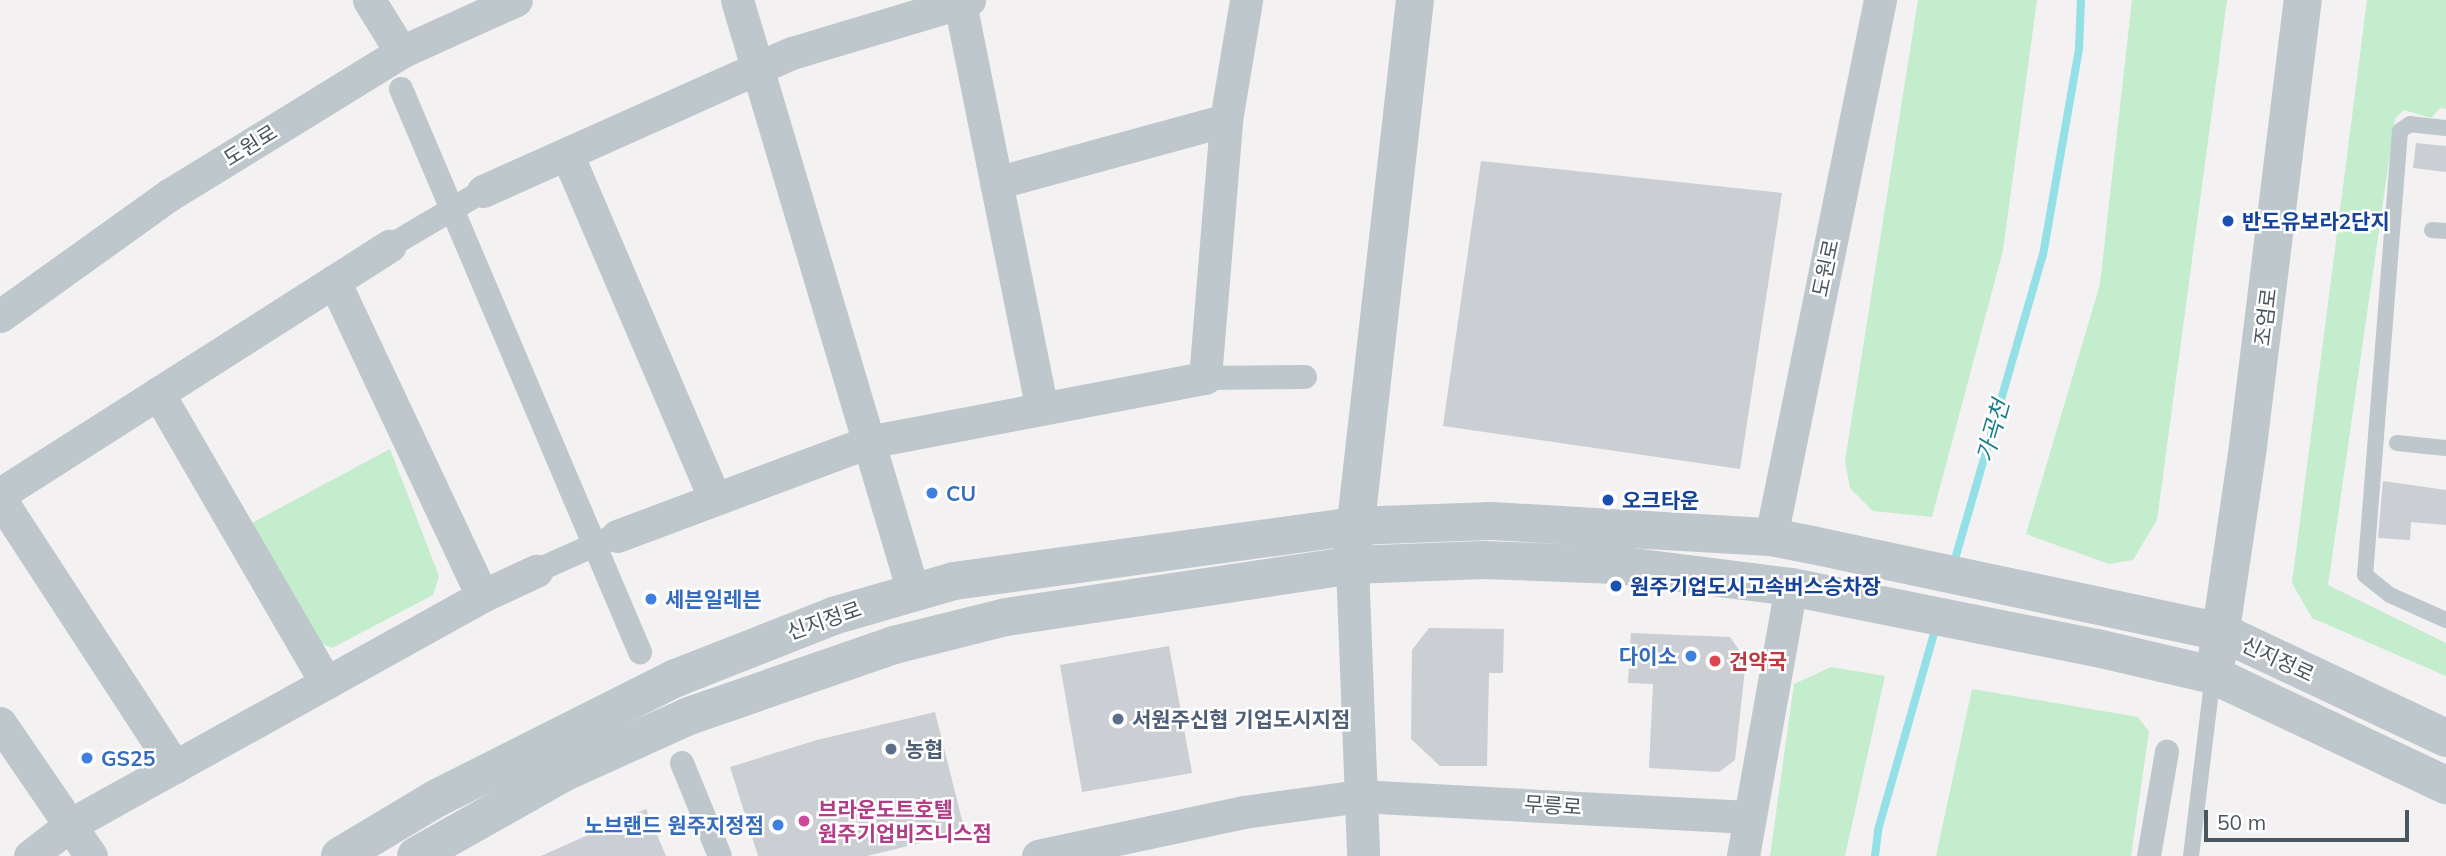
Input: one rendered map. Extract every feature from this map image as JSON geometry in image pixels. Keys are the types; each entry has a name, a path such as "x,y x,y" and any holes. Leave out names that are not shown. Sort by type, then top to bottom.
{"street":[{"path":"369,0 401,52"},
{"name":"도원로","path":"0,316 169,195 401,52 516,0"},
{"path":"737,0 913,591"},
{"path":"1205,378 1226,120 1246,0"},
{"path":"1363,856 1352,565 1354,526 1415,0"},
{"name":"도원로","path":"1771,537 1880,0"},
{"name":"조엄로","path":"2213,676 2221,632 2303,0"},
{"path":"175,766 0,497 334,281 483,191 758,67 965,1 996,183 1042,408"},
{"path":"401,89 452,212 606,540 640,652"},
{"path":"996,183 1226,120"},
{"path":"567,154 715,499"},
{"path":"334,281 482,596"},
{"path":"30,856 70,825 482,596 606,540 715,499 868,442 1205,378 1305,377"},
{"path":"158,393 326,683"},
{"name":"신지정로","path":"340,856 482,775 676,678 780,635 913,591 1073,562 1354,526 1491,521 1771,537 2101,603 2221,632 2446,738"},
{"name":"신지정로","path":"416,856 565,772 689,716 894,645 1006,617 1352,565 1483,560 1617,565 1791,587 2097,648 2213,676 2446,785"},
{"path":"1743,856 1791,587"},
{"path":"0,723 91,856"},
{"path":"2149,856 2166,752"},
{"path":"682,763 720,856"},
{"name":"무릉로","path":"1038,856 1244,812 1359,796 1748,817"}],"lane":[{"path":"2446,128 2410,124 2400,131 2365,575 2390,594 2446,620"},
{"path":"2397,443 2446,448"},
{"path":"2192,856 2213,676"}],"green space":[{"path":"1918,0 2037,0 2003,250 1932,517 1873,511 1850,488 1845,461"},
{"path":"2132,0 2227,0 2157,520 2133,560 2109,564 2026,534 2100,284"},
{"path":"2367,0 2446,0 2446,109 2440,108 2431,118 2404,110 2395,119 2328,585 2446,643 2446,676 2312,618 2292,583"},
{"path":"390,449 439,576 433,595 332,648 315,641 250,524"},
{"path":"1831,667 1885,676 1845,856 1770,856 1794,684"},
{"path":"1972,689 2138,717 2149,732 2131,856 1936,856"}],"building":[{"path":"2416,143 2446,146 2446,172 2413,168"},
{"path":"1481,161 1782,193 1740,469 1443,426"},
{"path":"2383,481 2446,490 2446,525 2411,522 2410,540 2378,538"},
{"path":"1429,628 1504,629 1503,673 1489,673 1487,766 1440,766 1411,739 1412,650"},
{"path":"1631,633 1730,637 1746,660 1735,760 1719,772 1649,768 1653,684 1628,683"},
{"path":"1169,646 1192,773 1082,792 1060,665"},
{"path":"935,712 965,832 867,856 758,856 730,767 817,740"},
{"path":"646,809 666,856 541,856"}],"waterway":[{"name":"가곡천","path":"1953,566 2043,255 2079,48 2081,0"},
{"name":"가곡천","path":"1875,856 1878,830 1936,626"}],"place":[{"name":"반도유보라2단지","path":"2228,221"},
{"name":"CU","path":"932,493"},
{"name":"오크타운","path":"1608,500"},
{"name":"원주기업도시고속버스승차장","path":"1616,586"},
{"name":"세븐일레븐","path":"651,599"},
{"name":"다이소","path":"1691,656"},
{"name":"건약국","path":"1715,661"},
{"name":"서원주신협 기업도시지점","path":"1118,719"},
{"name":"농협","path":"891,749"},
{"name":"GS25","path":"87,758"},
{"name":"브라운도트호텔 원주기업비즈니스점","path":"804,821"},
{"name":"노브랜드 원주지정점","path":"778,825"}]}
